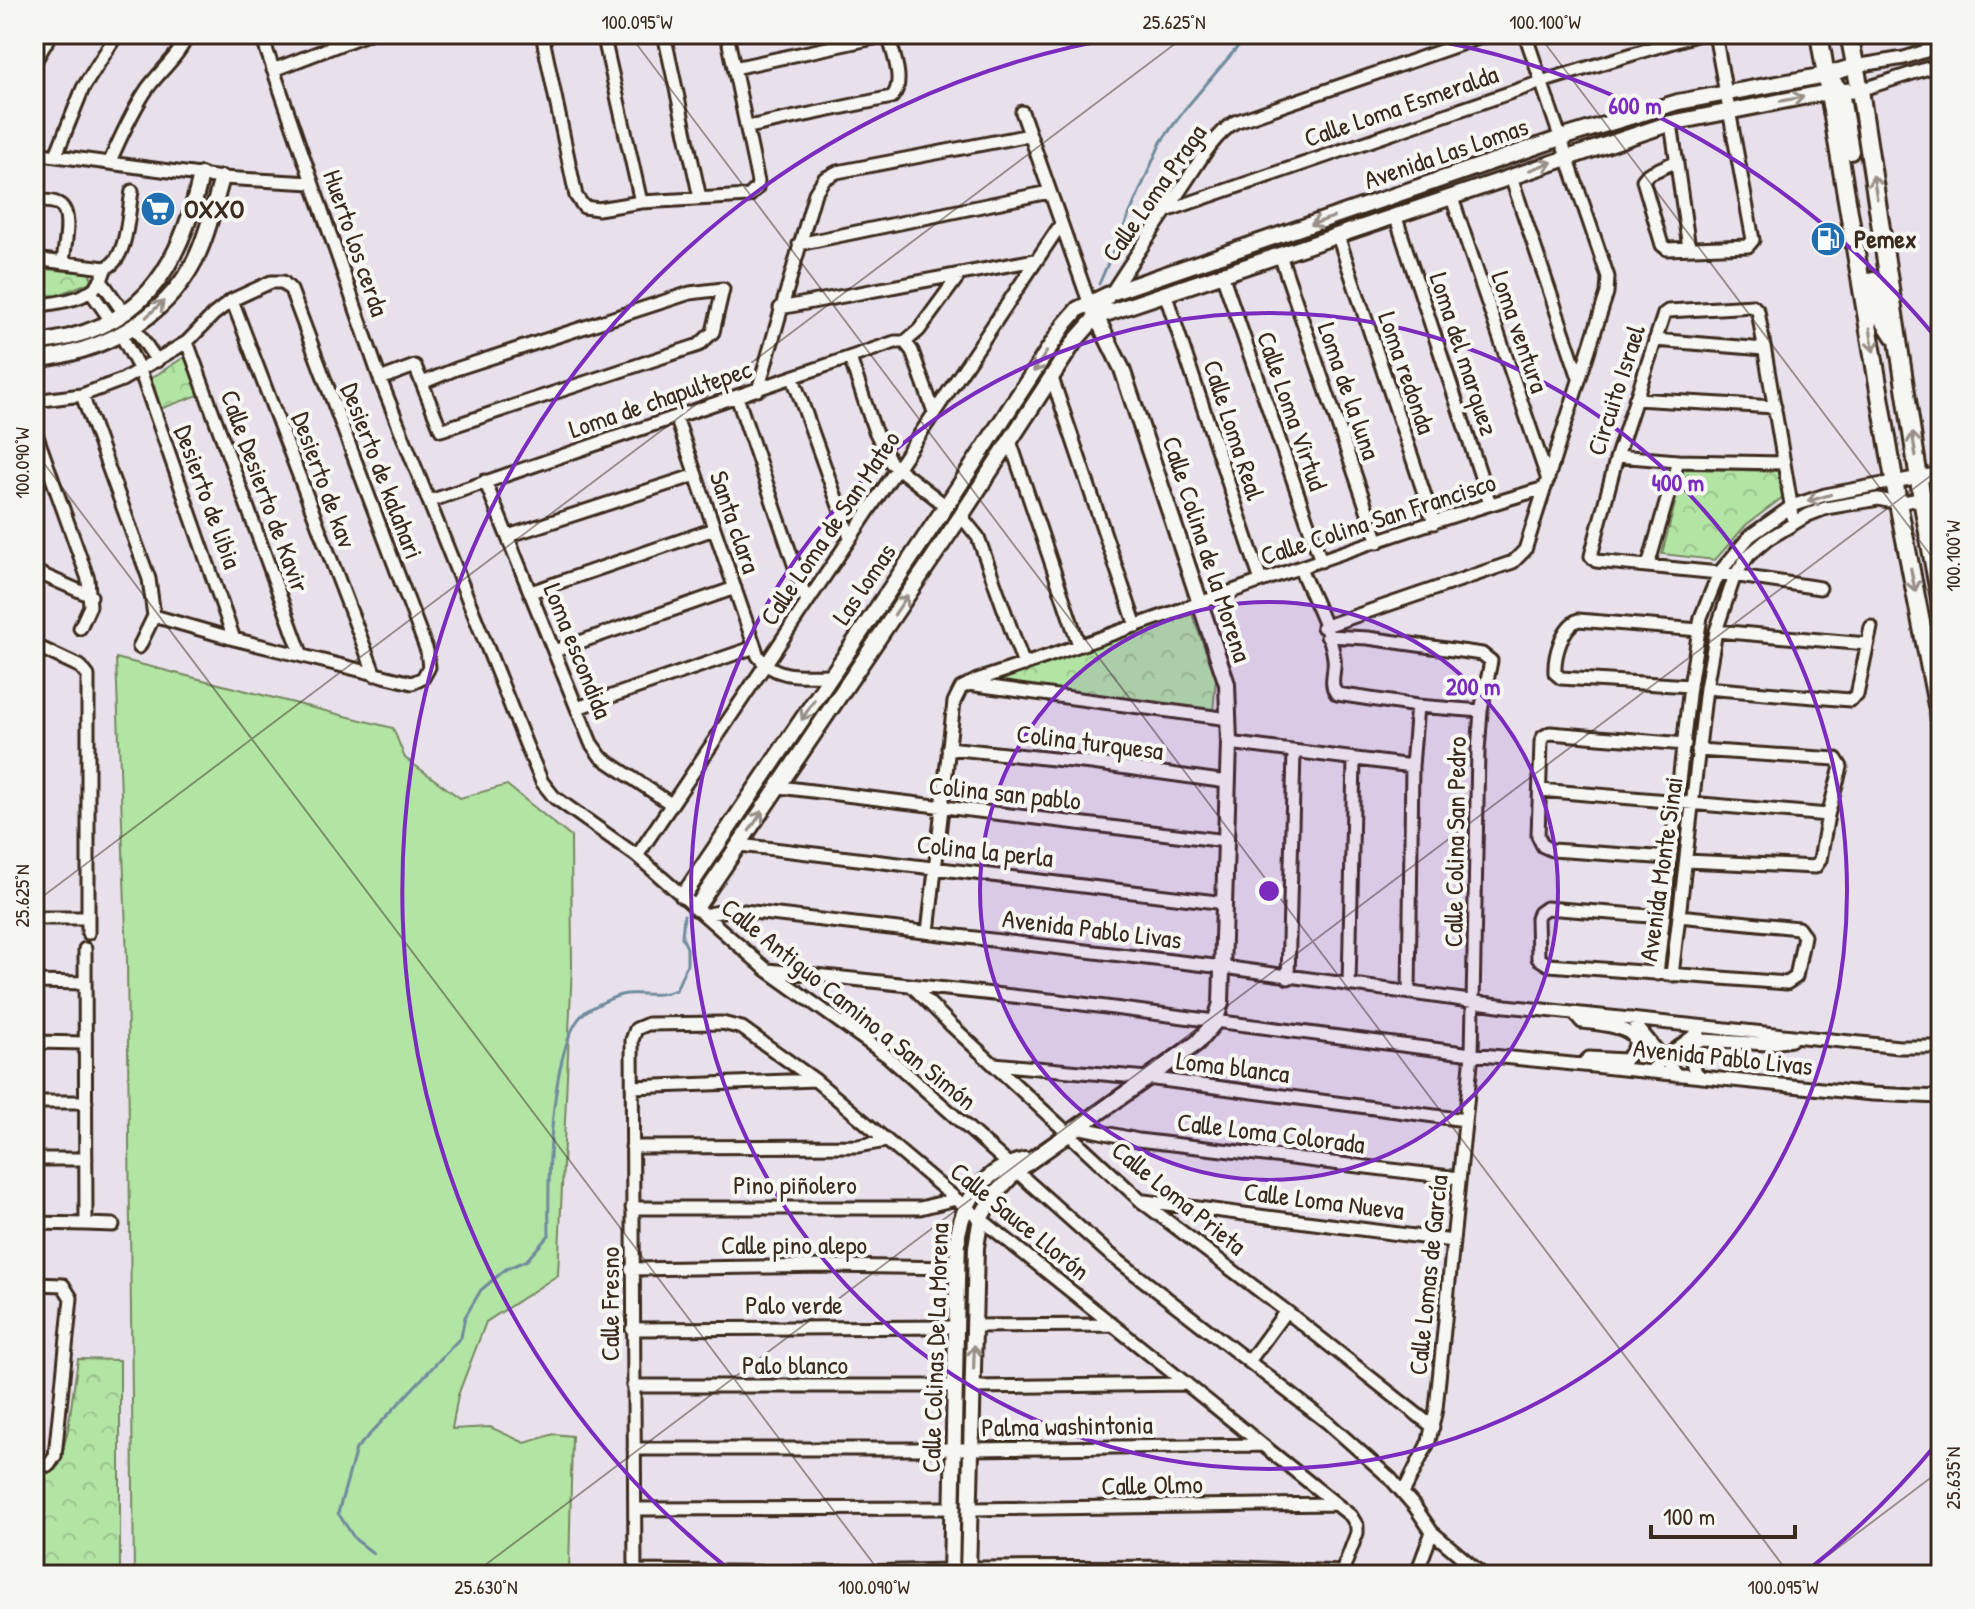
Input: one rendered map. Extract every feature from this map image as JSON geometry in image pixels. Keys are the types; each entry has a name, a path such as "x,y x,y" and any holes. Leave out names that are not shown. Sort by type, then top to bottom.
{"main road":[{"path":"1819,34 1826,75 1834,92 1875,297 1881,316 1899,345"},
{"path":"1849,34 1941,604"},
{"path":"1834,92 1898,503 1937,686 1941,726"}],"street":[{"path":"34,63 51,34"},
{"path":"56,155 83,88 117,34"},
{"path":"262,37 286,34"},
{"path":"273,70 367,34"},
{"path":"542,34 574,190 584,207 598,209 641,202 749,196 754,193 758,182 727,34"},
{"path":"603,34 641,202"},
{"path":"664,34 700,198"},
{"path":"734,68 888,34 898,88 886,100 748,127"},
{"name":"Calle Loma Praga","path":"1096,317 1210,146 1235,122 1490,34"},
{"path":"1325,631 1513,562 1522,556 1607,293 1608,277 1525,34"},
{"name":"Calle Loma Esmeralda","path":"1166,211 1541,82 1699,34"},
{"path":"1677,161 1648,174 1643,180 1662,245 1667,249 1748,246 1753,240 1715,34"},
{"name":"Huerto los cerda","path":"262,37 400,431"},
{"path":"110,161 146,90 186,38"},
{"path":"1855,66 1904,58 1941,46"},
{"path":"1904,58 1910,75"},
{"path":"1860,90 1941,64"},
{"name":"Avenida Las Lomas","path":"1089,302 1561,138 1678,102 1826,75 1855,66"},
{"name":"Avenida Las Lomas","path":"1096,317 1671,123 1730,110 1860,90"},
{"name":"Calle Colina de la Morena","path":"1022,112 1089,302 1122,369 1227,684 1229,743 1223,967 1221,1003 1215,1022"},
{"path":"1671,123 1689,248"},
{"path":"758,390 819,185 830,175 1030,135"},
{"path":"34,153 222,178 312,183"},
{"path":"34,343 77,336 118,318 159,280 176,252 193,209 201,175"},
{"path":"1511,177 1579,378"},
{"path":"34,360 81,352 128,331 173,291 194,261 222,178"},
{"path":"34,259 105,268 112,266 120,257 132,191"},
{"path":"799,244 1049,192"},
{"name":"Loma ventura","path":"1452,198 1546,484"},
{"path":"34,201 56,203 64,209 67,218 63,262"},
{"name":"Loma del marquez","path":"1396,218 1490,504"},
{"name":"Calle Loma de San Mateo","path":"637,856 1061,224"},
{"name":"Loma redonda","path":"1338,236 1434,523"},
{"name":"Loma de la luna","path":"1280,255 1378,542"},
{"path":"780,308 1035,260"},
{"path":"34,306 91,292 102,282 105,268"},
{"path":"934,412 912,351 905,342 919,330 960,274"},
{"name":"Calle Loma Virtud","path":"1222,274 1321,561"},
{"name":"Desierto de kalahari","path":"232,300 278,281 291,290 427,651 429,667 419,682 375,675"},
{"path":"102,282 118,318"},
{"path":"380,379 415,366 441,430 699,345 713,332 723,289 690,293 456,369 422,383"},
{"path":"91,292 157,361"},
{"name":"Calle Loma Real","path":"1165,293 1261,581"},
{"path":"34,401 82,395 140,370 187,342 232,300"},
{"name":"Desierto de kav","path":"232,300 375,675"},
{"name":"Las lomas","path":"683,896 1065,324 1089,302"},
{"name":"Circuito Israel","path":"1794,522 1758,311 1753,306 1672,309 1664,314 1635,399 1591,556 1596,561 1719,573 1820,588"},
{"name":"Las lomas","path":"700,912 740,845 1082,331 1096,317"},
{"name":"Desierto de libia","path":"128,331 234,639"},
{"path":"1655,340 1764,349"},
{"name":"Calle Desierto de Kavir","path":"187,342 302,656"},
{"name":"Loma de chapultepec","path":"430,501 895,342 905,342"},
{"path":"850,358 880,444 897,469 946,506"},
{"path":"793,378 850,537"},
{"path":"1052,378 1136,626"},
{"path":"82,395 149,579 154,616 139,647"},
{"path":"737,397 807,602"},
{"path":"1635,399 1775,407"},
{"name":"Santa clara","path":"676,417 755,647 765,665"},
{"path":"34,428 80,554 91,596 80,628"},
{"name":"Calle Antiguo Camino a San Simón","path":"400,431 547,791 637,856 767,970 886,1055 1107,1252 1250,1360 1371,1459 1403,1493 1432,1532 1483,1575"},
{"path":"1010,441 1079,645"},
{"path":"1617,456 1678,461 1784,463"},
{"path":"1648,566 1678,461"},
{"name":"Avenida Monte Sinai","path":"1941,473 1825,495 1792,506 1750,536 1719,573 1707,599 1699,630 1690,686 1657,974 1672,975 1706,688 1716,631 1735,575 1749,555 1794,522 1826,508 1878,499 1898,503 1941,495"},
{"path":"508,536 696,475"},
{"name":"Loma escondida","path":"485,481 591,743 601,757 671,804"},
{"name":"Calle Colina San Francisco","path":"967,684 1546,484"},
{"path":"961,516 978,537 1024,665"},
{"path":"531,592 714,529"},
{"path":"1300,568 1334,655 1333,687 1337,694 1417,706 1481,711"},
{"path":"34,571 91,596"},
{"path":"554,651 735,588"},
{"path":"154,616 375,675"},
{"path":"1690,686 1561,678 1555,673 1555,664 1566,629 1578,620 1699,630"},
{"path":"1706,688 1850,700 1857,695 1871,627"},
{"name":"Calle Colina San Pedro","path":"1325,631 1482,654 1489,658 1491,667 1481,711 1472,1054"},
{"path":"1716,631 1867,644"},
{"path":"34,645 81,667 88,676 88,933"},
{"path":"577,708 755,647"},
{"path":"765,665 778,673 831,675"},
{"path":"928,932 954,702 967,684 1229,719"},
{"path":"1409,992 1412,766 1417,706"},
{"path":"1670,858 1547,849 1538,836 1541,742 1546,735 1685,744"},
{"path":"1229,743 1412,766"},
{"name":"Colina turquesa","path":"948,748 1092,763 1227,782"},
{"path":"1686,861 1812,869 1820,860 1841,767 1836,759 1698,750"},
{"path":"1288,978 1294,752"},
{"path":"1349,985 1354,759"},
{"name":"Colina san pablo","path":"779,787 1226,841"},
{"path":"1540,790 1828,815"},
{"name":"Colina la perla","path":"740,845 1225,903"},
{"path":"1657,974 1544,964 1536,953 1537,918 1542,910 1552,907 1663,917"},
{"name":"Avenida Pablo Livas","path":"700,912 744,911 928,932 1223,967 1506,1006 1899,1047 1941,1047"},
{"path":"1672,975 1790,982 1796,977 1804,936 1798,928 1679,916"},
{"path":"34,918 88,918"},
{"path":"85,949 86,1224"},
{"path":"767,970 1059,1001 1472,1054"},
{"path":"34,982 85,983"},
{"name":"Calle Loma Prieta","path":"912,986 994,1064 1072,1130 1141,1201 1433,1427"},
{"path":"1574,1013 1582,1022 1620,1026 1627,1030 1633,1041 1633,1052 1625,1060 1589,1058 1582,1065"},
{"path":"1631,1019 1677,1075"},
{"name":"Calle Colinas De La Morena","path":"952,1572 960,1203 985,1180 1030,1159 1197,1043 1215,1022"},
{"name":"Calle Sauce Llorón","path":"633,1033 648,1024 733,1024 815,1080 960,1203 1356,1522 1357,1533 1342,1573"},
{"path":"1650,1072 1706,1027"},
{"name":"Calle Fresno","path":"633,1033 631,1269 635,1573"},
{"path":"1702,1077 1695,1073 1692,1054 1696,1043 1703,1040 1767,1044 1807,1038"},
{"path":"34,1042 85,1043"},
{"name":"Avenida Pablo Livas","path":"1472,1054 1872,1094 1941,1097"},
{"name":"Calle Lomas de García","path":"1403,1493 1433,1427 1472,1054"},
{"name":"Loma blanca","path":"994,1064 1147,1078 1465,1120"},
{"path":"632,1087 815,1080"},
{"path":"34,1102 86,1102"},
{"name":"Calle Loma Colorada","path":"1072,1130 1459,1178"},
{"path":"632,1147 850,1146 886,1141"},
{"path":"34,1159 86,1159"},
{"name":"Calle Colinas De La Morena","path":"968,1571 976,1247 981,1217 1012,1168"},
{"name":"Calle Loma Nueva","path":"1141,1201 1453,1241"},
{"name":"Pino piñolero","path":"632,1208 920,1208 960,1203"},
{"path":"34,1223 113,1225"},
{"name":"Calle pino alepo","path":"631,1269 827,1266 958,1268"},
{"path":"34,1284 63,1285 71,1298 55,1456 49,1465 34,1464"},
{"path":"1250,1360 1286,1311"},
{"path":"975,1326 1112,1325"},
{"name":"Palo verde","path":"632,1329 957,1327"},
{"path":"973,1387 1187,1384"},
{"name":"Palo blanco","path":"633,1386 956,1386"},
{"name":"Palma washintonia","path":"634,1449 1261,1445"},
{"name":"Calle Olmo","path":"970,1509 1335,1504"},
{"path":"635,1509 954,1508"},
{"path":"1416,1575 1432,1532"},
{"path":"968,1571 1219,1567 1342,1573"},
{"path":"635,1573 952,1572"}],"green space":[{"path":"34,268 89,273 93,281 50,298 34,299"},
{"path":"186,356 199,395 160,409 150,379"},
{"path":"1684,469 1779,471 1783,497 1746,525 1715,560 1662,554"},
{"path":"1192,614 1216,679 1213,712 990,684"},
{"path":"116,658 393,728 405,758 460,798 507,785 571,837 572,966 558,1275 486,1322 458,1395 452,1429 490,1427 525,1443 554,1434 572,1436 569,1575 134,1575 127,960"},
{"path":"78,1359 120,1360 120,1575 34,1575 34,1473 51,1473 60,1464"}],"waterway":[{"path":"1099,284 1161,142 1241,43 1244,34"},
{"path":"957,503 1077,322"},
{"path":"697,893 945,524"},
{"path":"373,1553 355,1539 338,1513 356,1449 461,1337 465,1317 481,1290 506,1269 527,1260 549,1235 553,1115 565,1049 575,1025 588,1010 617,996 676,990 687,964 687,948 682,937 684,915"}],"place":[{"name":"OXXO","path":"158,209"},
{"name":"Pemex","path":"1828,239"}]}
